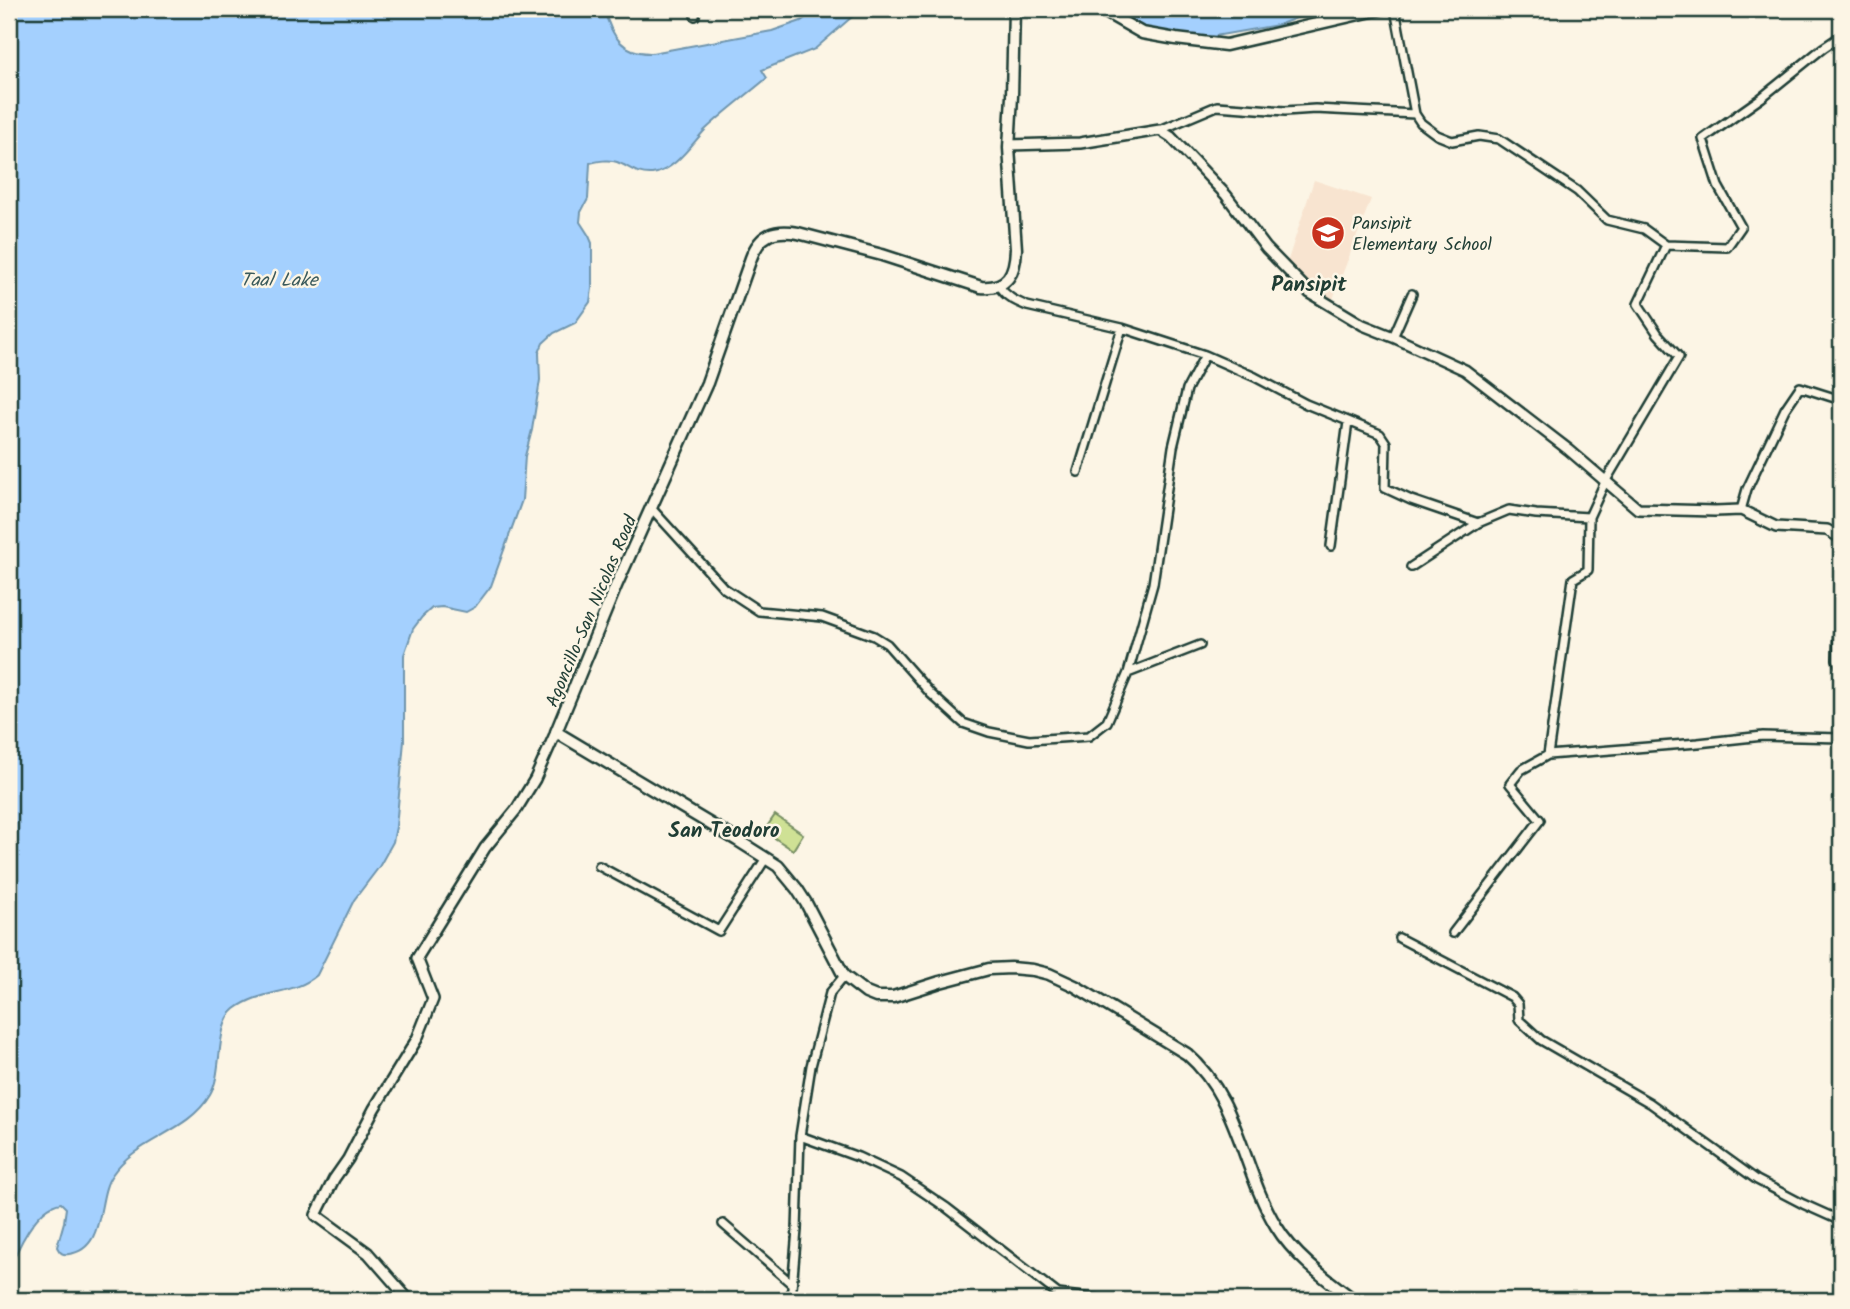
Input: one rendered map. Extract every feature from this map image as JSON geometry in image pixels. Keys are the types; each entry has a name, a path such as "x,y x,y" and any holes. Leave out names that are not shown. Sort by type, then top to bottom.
{"main road":[{"path":"999,286 1009,277 1016,261 1009,145 1014,9"},
{"path":"1100,9 1142,33 1226,46 1381,9"},
{"name":"Agoncillo-San Nicolas Road","path":"999,286 990,288 971,285 882,255 798,233 778,232 760,240 751,258 707,383 616,586 556,732 778,866 797,889 844,976 866,993 883,998 893,997 989,969 1033,970 1074,986 1187,1054 1203,1069 1226,1104 1267,1208 1283,1237 1354,1300"}],"street":[{"path":"1395,9 1415,114 1421,123 1452,142 1479,136 1499,139 1577,191 1607,220 1644,229 1666,245 1727,247 1741,227 1718,186 1703,139 1841,36"},
{"path":"1009,145 1080,143 1160,130 1217,106 1284,111 1315,109 1415,114"},
{"path":"1160,130 1171,137 1226,195 1266,248 1310,293 1363,326 1465,370 1569,450 1638,509 1741,510 1776,527 1827,530 1841,538"},
{"path":"1548,755 1573,579 1588,570 1589,517 1605,482 1679,357 1658,334 1638,304 1666,245"},
{"path":"999,286 1013,301 1027,306 1122,328 1205,355 1306,404 1380,434 1386,443 1385,488 1478,523"},
{"path":"1393,337 1412,294"},
{"path":"1078,472 1122,328"},
{"path":"652,509 724,588 760,611 822,617 874,636 887,644 930,694 963,723 989,732 1029,740 1089,736 1107,722 1128,673 1153,584 1173,447 1187,389 1205,355"},
{"path":"1741,510 1746,489 1785,409 1800,387 1841,400"},
{"path":"1331,546 1348,422"},
{"path":"1411,567 1478,523 1509,510 1589,517"},
{"path":"1841,579 1838,659 1841,666"},
{"path":"1128,673 1200,645"},
{"path":"409,1300 368,1253 316,1215 417,1039 433,999 416,958 485,848 529,790 556,732"},
{"path":"1453,933 1540,820 1510,784 1521,770 1548,755 1763,736 1841,738"},
{"path":"599,866 719,931 766,858"},
{"path":"1398,938 1512,997 1518,1003 1520,1020 1541,1040 1650,1103 1757,1180 1841,1222"},
{"path":"791,1300 797,1230 800,1136 811,1066 830,993 844,976"},
{"path":"800,1136 858,1157 901,1177 947,1208 1058,1294 1098,1299"},
{"path":"723,1224 792,1284"}],"shaded area":[{"name":"Pansipit Elementary School","path":"1314,180 1371,199 1331,304 1286,266"}],"green space":[{"path":"775,815 803,834 793,850 764,831"}],"water":[{"name":"Taal Lake","path":"9,9 604,9 610,27 620,42 633,50 652,53 772,31 801,21 818,9 861,9 815,49 762,70 767,78 705,130 668,168 647,174 614,161 590,163 588,199 581,212 580,222 592,243 590,302 575,323 554,333 543,343 539,353 540,380 525,456 522,500 491,586 475,607 466,612 442,607 432,608 413,629 404,655 404,741 393,842 379,867 354,900 317,975 299,986 245,1003 228,1017 210,1095 189,1118 122,1162 107,1185 99,1221 90,1243 69,1254 60,1252 57,1247 66,1208 61,1203 52,1206 43,1212 28,1231 9,1272"},
{"path":"1100,9 1320,9 1278,25 1215,36 1168,39 1133,30"}],"place":[{"name":"Pansipit Elementary School","path":"1328,233"}],"district":[{"name":"Pansipit","path":"1309,284"},
{"name":"San Teodoro","path":"724,830"}]}
